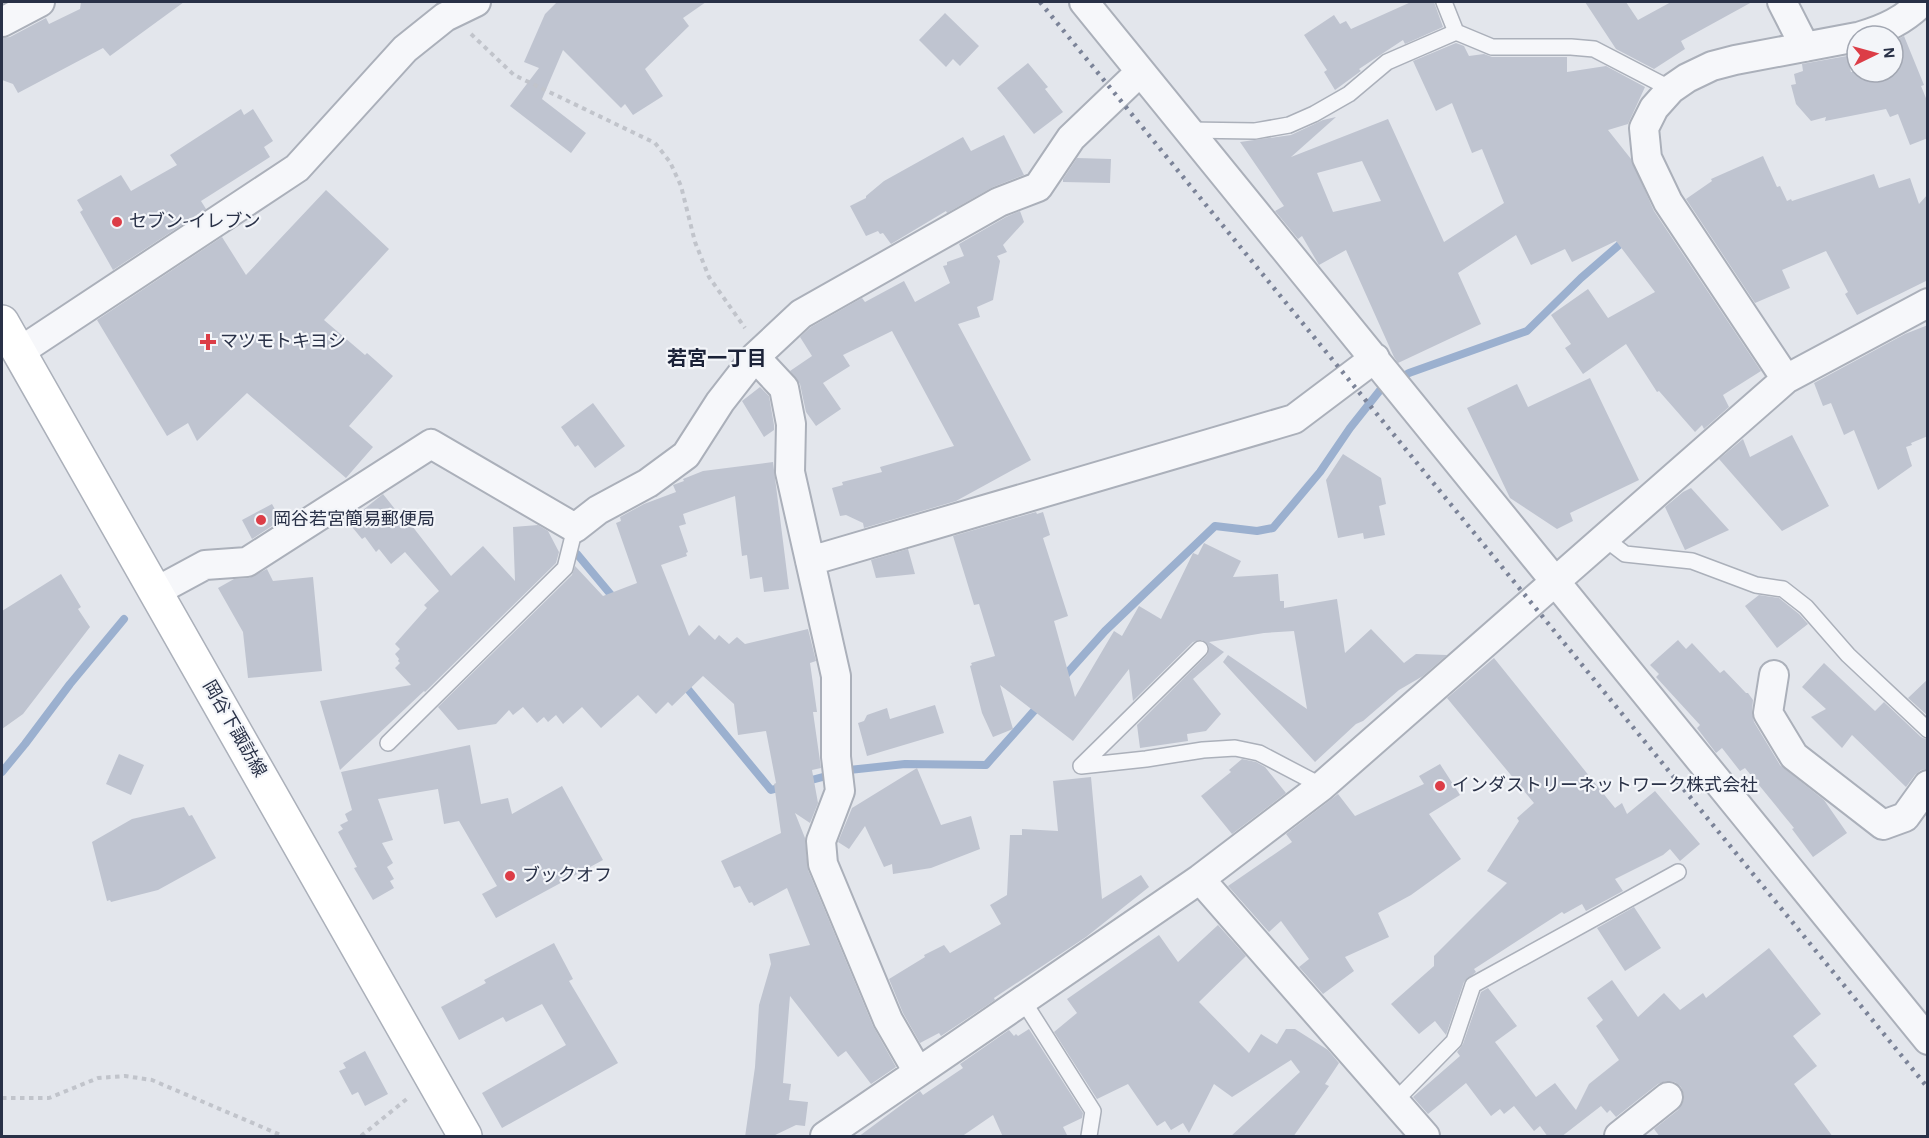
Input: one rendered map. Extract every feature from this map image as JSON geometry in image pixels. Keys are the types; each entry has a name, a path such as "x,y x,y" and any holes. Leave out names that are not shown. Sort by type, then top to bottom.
{"main road":[{"name":"岡谷下諏訪線","path":"2,322 465,1137"}],"street":[{"path":"2,22 40,2"},
{"path":"18,352 297,168 405,49 451,14 476,2"},
{"path":"1083,2 1928,1040"},
{"path":"1782,2 1805,47"},
{"path":"1893,24 1909,15 1922,2"},
{"path":"1786,379 1668,202 1647,158 1644,128 1654,108 1671,89 1712,66 1845,40"},
{"path":"155,592 205,564 247,562 431,444 575,528 598,510 648,483 686,455 720,402 758,354 801,314 999,202 1038,187 1071,138 1140,72"},
{"path":"825,1137 1022,999 1200,879 1322,786 1786,379 1928,303"},
{"path":"758,354 784,388 791,424 789,472 836,676 836,757 840,791 821,841 823,864 888,1020 918,1072"},
{"path":"810,561 1294,419 1375,358"},
{"path":"1774,675 1768,712 1794,756 1883,825 1905,817 1928,785"},
{"path":"1200,879 1425,1137"},
{"path":"1619,1137 1668,1097"}],"lane":[{"path":"1444,2 1456,32 1492,47 1594,49 1671,89"},
{"path":"1187,130 1255,131 1289,125 1349,94 1387,62 1456,32"},
{"path":"388,743 565,568 575,528"},
{"path":"1604,538 1625,554 1692,561 1756,585 1783,589 1806,607 1848,655 1928,730"},
{"path":"1200,649 1081,766 1235,748 1259,753 1322,786"},
{"path":"1394,1102 1454,1041 1473,985 1678,872"},
{"path":"1022,999 1093,1111 1089,1137"}],"path":[{"path":"451,14 514,75 655,143 670,162 681,186 695,243 709,277 758,354"},
{"path":"2,1098 49,1098 98,1078 125,1076 152,1080 283,1137"},
{"path":"361,1137 432,1079"}],"building":[{"path":"81,2 184,2 110,56 103,48 18,93 13,84 2,80 2,38 10,37 46,18 49,24 80,9"},
{"path":"557,2 706,2 683,18 689,26 645,69 663,96 633,115 625,104 621,108 563,50 542,99 586,133 571,153 510,106 539,68 524,62 545,14"},
{"path":"1411,2 1434,2 1443,27 1405,44 1403,40 1359,69 1361,71 1335,90 1324,72 1327,70 1304,35 1334,15 1340,24 1346,21 1351,29"},
{"path":"1585,2 1626,2 1638,20 1671,2 1752,2 1681,41 1685,49 1654,69 1616,49"},
{"path":"945,13 979,46 960,66 953,59 946,67 919,40"},
{"path":"1905,38 1924,85 1921,86 1928,103 1928,138 1910,145 1898,114 1890,117 1886,109 1825,121 1826,117 1811,121 1796,104 1791,85 1796,84 1794,74 1803,71 1802,64 1845,56 1845,84 1905,84"},
{"path":"1456,43 1464,46 1469,56 1484,54 1492,57 1567,57 1567,72 1606,66 1645,87 1628,124 1608,130 1631,159 1654,211 1761,371 1723,395 1729,407 1704,429 1702,425 1695,432 1659,391 1657,392 1626,344 1583,374 1565,348 1571,344 1551,315 1588,289 1608,318 1655,292 1616,241 1572,262 1565,249 1531,265 1516,235 1458,273 1481,324 1398,363 1346,250 1319,265 1302,236 1298,239 1275,211 1284,206 1240,142 1291,135 1323,120 1336,117 1291,157 1388,119 1444,242 1504,203 1482,149 1472,153 1452,103 1436,111 1413,61","holes":["1362,161 1381,201 1333,212 1317,173"]},
{"path":"1028,63 1048,87 1045,89 1063,112 1034,134 997,88"},
{"path":"241,109 244,115 253,109 273,141 264,147 270,157 201,201 206,209 113,270 80,212 83,210 77,200 121,175 131,191 177,165 170,155"},
{"path":"1004,135 1024,175 993,187 947,213 946,211 891,244 883,233 880,234 878,231 866,236 850,206 866,198 884,181 963,137 971,151"},
{"path":"1763,156 1777,187 1780,186 1787,201 1874,174 1879,188 1910,178 1919,204 1928,194 1928,280 1857,315 1845,294 1848,292 1826,251 1782,270 1790,288 1755,303 1686,199 1712,181 1711,179"},
{"path":"1077,158 1111,159 1110,183 1063,182"},
{"path":"326,190 389,249 324,320 393,376 349,426 373,447 346,478 247,393 197,441 188,423 167,436 97,320 222,237 246,275"},
{"path":"1020,211 1024,222 1003,245 1007,252 997,256 1000,261 993,300 977,307 980,317 958,324 1031,460 956,501 864,528 863,523 846,515 840,516 832,488 843,485 842,482 882,472 880,467 954,446 892,331 843,355 850,366 823,383 841,409 816,426 806,412 800,384 790,371 812,356 800,337 811,327 862,298 865,302 904,281 915,302 950,283 943,266 947,265 947,262 964,256 959,244"},
{"path":"1928,325 1928,436 1906,447 1912,466 1878,490 1854,430 1844,435 1831,403 1823,406 1814,383 1905,334"},
{"path":"1590,378 1639,480 1570,513 1573,521 1557,529 1510,498 1467,408 1517,384 1528,407"},
{"path":"760,387 769,396 774,425 774,430 764,437 742,401"},
{"path":"593,403 625,446 595,468 578,445 575,447 561,427"},
{"path":"1792,435 1829,506 1782,531 1719,459 1743,439 1750,457"},
{"path":"1343,454 1381,478 1386,504 1379,506 1385,535 1364,539 1363,533 1338,538 1326,480"},
{"path":"773,462 789,589 764,592 762,577 750,579 747,555 742,556 735,496 683,514 686,524 679,526 688,552 687,556 661,565 689,636 699,625 715,640 719,635 729,644 737,637 745,644 808,629 816,661 810,663 817,712 813,712 821,768 812,770 818,803 810,823 795,813 805,838 808,870 873,1026 896,1067 871,1084 846,1051 838,1057 790,996 783,1083 791,1084 789,1100 808,1102 805,1126 796,1125 771,1137 745,1137 755,1067 759,1005 771,964 769,954 810,945 787,888 754,906 752,902 749,903 740,886 734,888 721,861 781,833 774,784 776,783 766,731 738,735 734,704 703,676 672,706 668,702 656,714 638,695 601,728 582,707 563,724 556,715 548,722 544,717 537,723 523,707 513,715 509,710 496,724 458,730 438,707 572,575 575,566 603,596 637,583 616,523 621,521 620,517 644,504 676,492 673,485 703,471"},
{"path":"1691,488 1729,530 1685,550 1665,507"},
{"path":"383,494 406,523 409,522 451,576 483,546 515,581 513,527 538,525 548,531 559,552 556,563 425,692 340,770 320,701 411,685 395,668 400,663 395,654 400,649 395,644 427,608 424,605 439,591 405,552 391,564 379,549 376,552 365,537 362,539 348,522"},
{"name":"岡谷若宮簡易郵便局","path":"272,504 281,520 252,539 242,520"},
{"path":"1036,512 1037,514 1043,512 1050,535 1043,538 1068,616 1054,621 1075,697 1114,631 1122,636 1139,606 1161,619 1193,553 1198,555 1204,543 1241,561 1233,577 1278,574 1280,601 1284,601 1284,608 1337,599 1345,653 1371,629 1404,663 1416,654 1447,655 1423,676 1399,690 1363,721 1356,724 1315,762 1223,662 1228,655 1307,709 1294,631 1264,633 1209,642 1224,652 1193,679 1221,714 1206,731 1187,734 1188,741 1140,748 1137,725 1207,655 1209,646 1202,640 1193,642 1133,701 1129,669 1073,741 1000,685 1013,729 993,737 982,713 970,666 971,663 995,656 979,604 974,605 953,536"},
{"path":"908,549 915,574 876,578 871,560"},
{"path":"267,569 273,581 313,577 322,671 248,678 243,632 218,588 234,579 249,578"},
{"path":"61,574 81,607 78,609 90,627 23,714 2,729 2,611"},
{"path":"1759,595 1779,598 1808,624 1777,648 1745,606"},
{"path":"1678,640 1686,649 1692,643 1720,673 1724,670 1748,693 1753,700 1754,722 1780,765 1824,800 1847,833 1813,857 1792,829 1794,828 1745,768 1740,771 1722,748 1716,753 1697,728 1700,725 1656,677 1659,674 1650,665"},
{"path":"1494,658 1615,808 1622,803 1627,814 1655,791 1700,844 1680,861 1670,849 1663,855 1615,879 1623,891 1586,911 1582,904 1564,914 1562,912 1474,969 1476,972 1464,982 1446,1035 1435,1021 1419,1034 1391,1004 1434,966 1434,956 1507,883 1487,871 1519,821 1517,818 1534,803 1447,698"},
{"path":"1824,663 1875,711 1884,702 1921,737 1928,740 1928,769 1921,770 1906,787 1852,735 1842,748 1811,717 1826,709 1802,687"},
{"path":"1928,679 1928,716 1908,698"},
{"path":"935,705 944,733 867,756 858,723 864,721 867,715 887,708 890,719"},
{"path":"470,745 481,804 508,798 512,814 562,786 603,860 496,918 482,894 497,886 459,821 444,824 438,789 378,799 393,840 382,843 393,863 387,867 394,879 390,881 394,888 373,900 354,868 357,867 338,832 343,829 340,825 348,821 345,814 352,810 341,772"},
{"path":"119,754 144,765 131,795 106,784"},
{"path":"1242,759 1265,767 1286,793 1232,834 1201,796 1231,772 1229,770"},
{"path":"1440,764 1460,795 1429,814 1461,859 1411,895 1378,913 1389,937 1345,957 1354,971 1323,994 1299,967 1309,959 1281,921 1269,932 1228,886 1292,842 1286,834 1338,794 1355,816 1424,784 1419,776"},
{"path":"917,768 941,825 971,816 980,849 931,868 893,874 892,864 884,867 865,826 849,849 838,842 852,808"},
{"path":"1091,777 1102,899 1141,875 1149,887 1086,937 994,998 995,1000 941,1036 939,1033 920,1043 903,1013 889,979 925,957 924,955 944,945 950,953 1001,924 990,905 1007,895 1010,835 1022,835 1022,829 1058,831 1053,781"},
{"path":"184,807 189,816 192,815 216,858 158,890 111,902 107,901 92,842 132,819"},
{"path":"1634,907 1661,948 1625,971 1597,928"},
{"path":"1218,925 1246,956 1199,1002 1249,1053 1261,1034 1277,1044 1286,1029 1295,1029 1328,1050 1339,1063 1325,1084 1329,1086 1293,1137 1230,1137 1300,1072 1291,1060 1232,1097 1214,1084 1189,1133 1183,1123 1171,1130 1165,1121 1157,1126 1128,1084 1097,1099 1054,1032 1077,1013 1067,999 1159,935 1178,962"},
{"path":"554,943 573,979 569,981 618,1063 502,1128 482,1093 566,1045 542,1004 506,1022 503,1017 459,1040 441,1007 486,983 484,980"},
{"path":"1769,948 1821,1014 1793,1036 1817,1066 1794,1084 1833,1137 1660,1137 1654,1129 1678,1110 1684,1095 1681,1087 1675,1082 1666,1081 1658,1084 1616,1117 1610,1110 1607,1113 1601,1106 1561,1137 1548,1137 1540,1126 1534,1131 1514,1106 1504,1114 1500,1109 1491,1116 1466,1083 1428,1114 1413,1097 1460,1056 1457,1052 1463,1044 1481,992 1488,988 1517,1026 1495,1042 1536,1097 1555,1083 1576,1110 1589,1084 1619,1060 1596,1026 1603,1020 1587,998 1612,980 1638,1017 1664,993 1680,1010 1703,993 1706,998"},
{"path":"1029,1029 1083,1113 1082,1118 1063,1127 1068,1137 1003,1137 993,1115 961,1137 858,1137 920,1091 923,1095 963,1068 960,1064 1009,1030 1014,1036 1016,1034 1018,1036"},
{"path":"365,1051 388,1094 365,1106 358,1092 352,1095 339,1071 346,1068 343,1063"}],"waterway":[{"path":"1061,680 1105,631 1215,526 1257,531 1273,528 1320,472 1350,428 1381,389 1409,373 1527,331 1581,278 1626,239"},
{"path":"577,554 617,602"},
{"path":"2,772 124,619"},
{"path":"682,682 771,790 786,786"},
{"path":"804,782 849,770 905,764 986,765 1041,703"}],"railway":[{"path":"1040,2 1928,1088"}],"place":[{"name":"セブン-イレブン","path":"117,222"},
{"name":"マツモトキヨシ","path":"208,342"},
{"name":"岡谷若宮簡易郵便局","path":"261,520"},
{"name":"インダストリーネットワーク株式会社","path":"1440,786"},
{"name":"ブックオフ","path":"510,876"}],"district":[{"name":"若宮一丁目","path":"717,359"}]}
